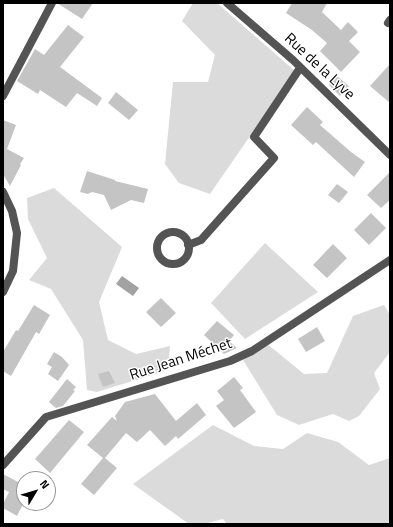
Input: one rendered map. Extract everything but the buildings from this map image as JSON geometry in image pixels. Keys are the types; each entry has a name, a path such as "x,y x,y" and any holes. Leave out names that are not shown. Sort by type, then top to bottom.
{"street":[{"path":"3,96 52,3"},
{"name":"Rue de la Lyve","path":"227,3 300,68 390,154"},
{"path":"188,245 201,240 274,158 254,137 300,68"},
{"path":"3,192 12,211 17,233 13,271 3,292"},
{"name":"Rue Jean Méchet","path":"3,465 46,417 230,361 252,351 390,260"}],"shaded area":[{"path":"193,3 217,3 295,71 210,194 179,183 165,164 173,82 208,82 215,55 182,21"},
{"path":"54,188 122,247 99,302 108,340 136,354 170,346 168,370 97,392 87,390 83,340 51,289 29,280 47,258 28,219 27,198"},
{"path":"265,243 318,292 245,339 211,303"},
{"path":"122,276 139,288 133,296 116,284"},
{"path":"384,305 390,315 390,352 374,373 380,389 359,416 349,421 333,414 299,425 277,415 243,360 266,343 304,374 327,373 353,316"},
{"path":"213,425 254,446 283,449 307,433 338,442 369,465 390,458 390,519 388,524 227,524 223,519 204,524 189,524 133,484"}]}
